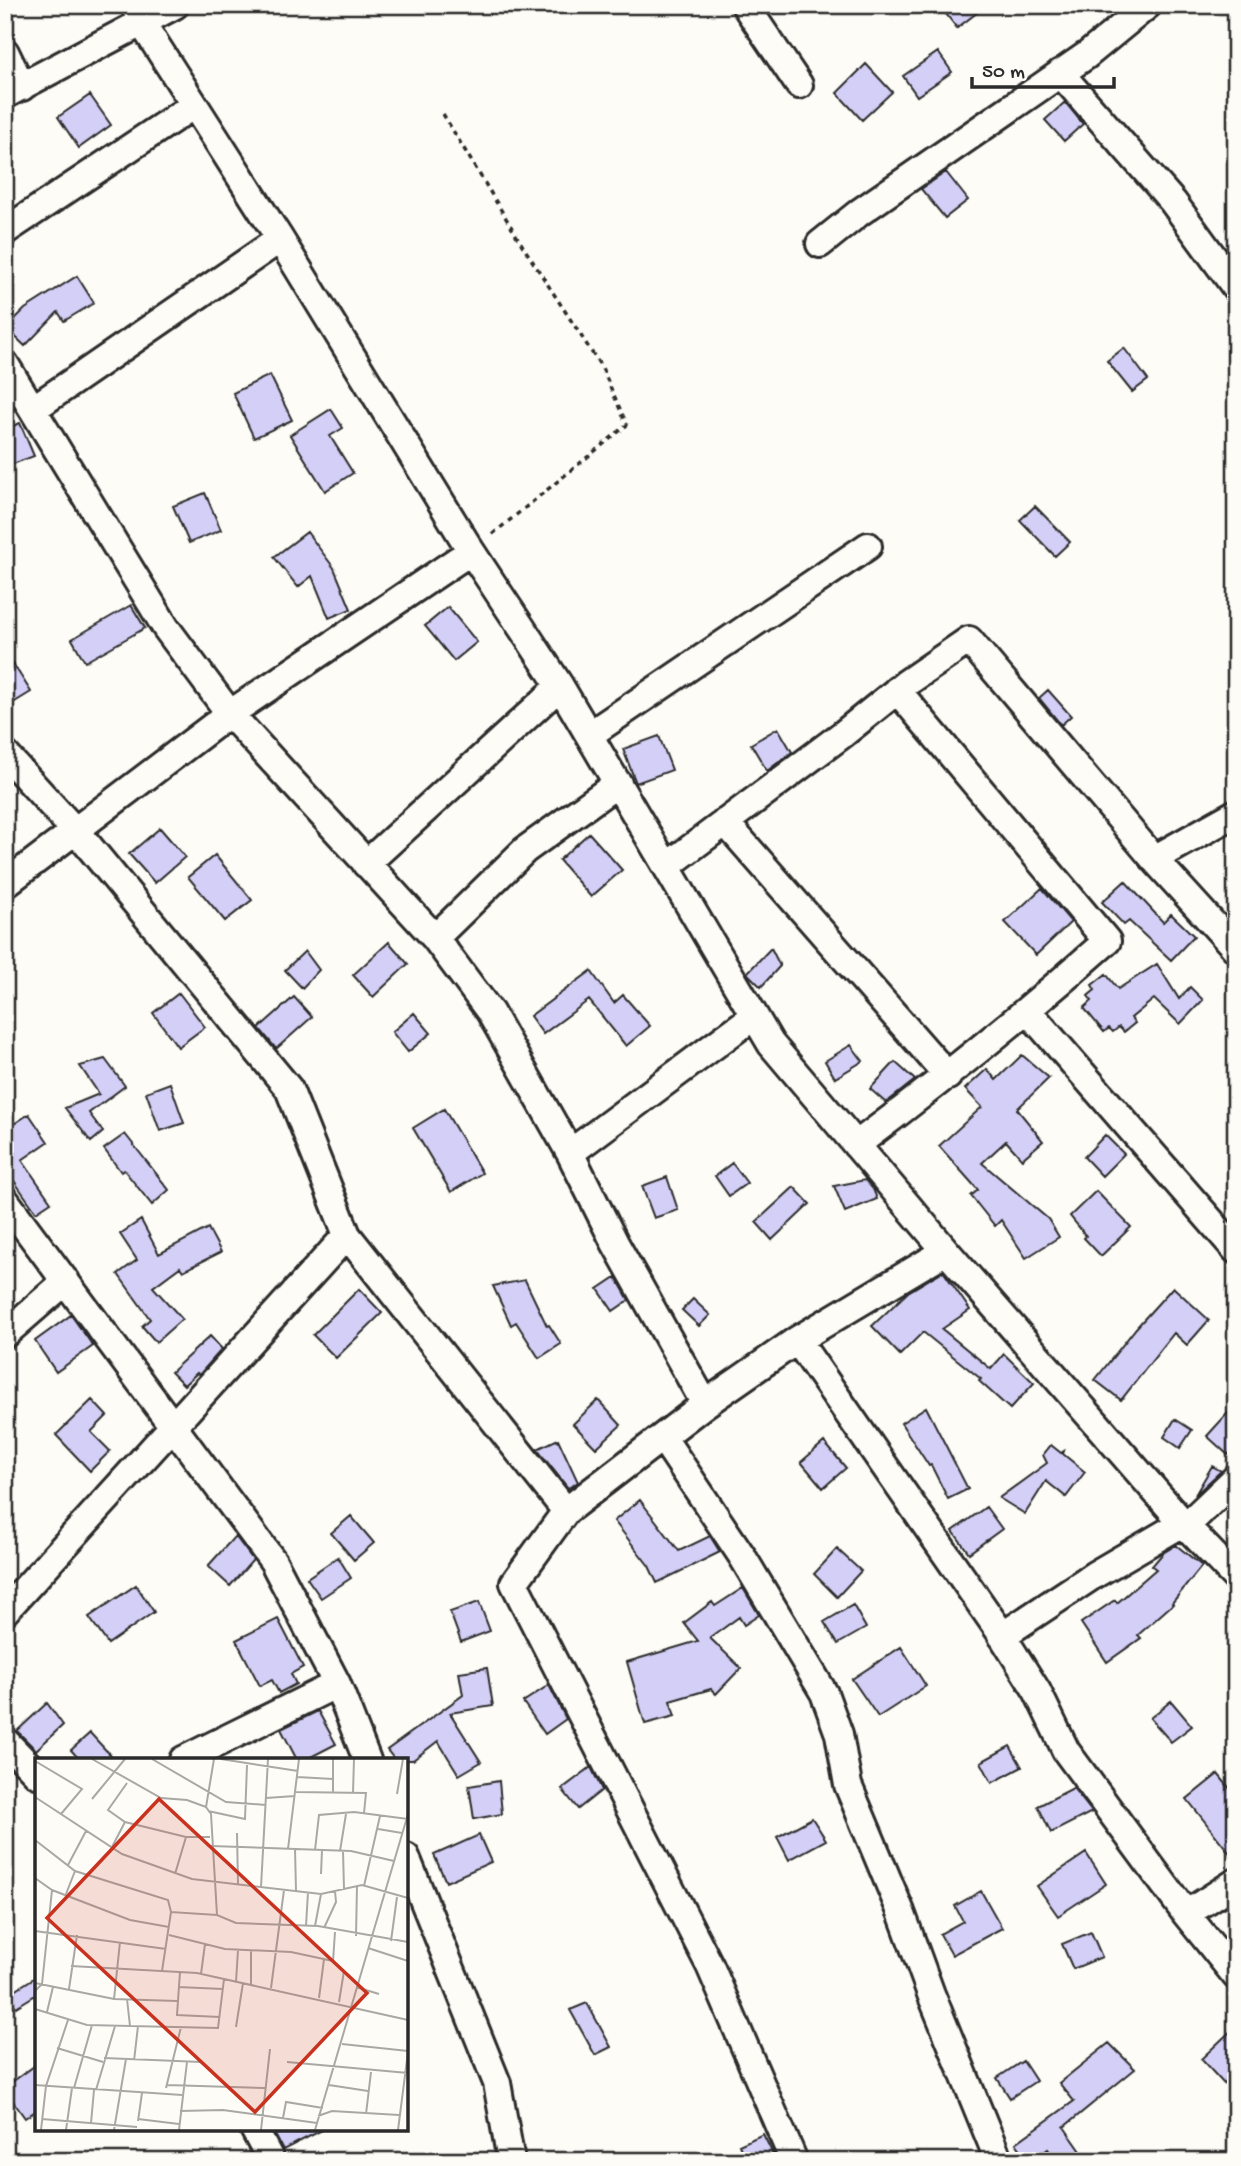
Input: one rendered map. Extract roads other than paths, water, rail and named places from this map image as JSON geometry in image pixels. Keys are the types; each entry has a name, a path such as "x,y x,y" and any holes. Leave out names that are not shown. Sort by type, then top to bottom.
{"street":[{"path":"5,52 13,91 138,14 175,5"},
{"path":"745,5 799,85"},
{"path":"820,244 860,212 1087,55 1148,5"},
{"path":"138,14 280,239 471,551 560,686 771,1044 946,1251 1183,1523 1236,1578"},
{"path":"1060,73 1173,202 1236,288"},
{"path":"5,231 194,105"},
{"path":"33,410 280,239"},
{"path":"5,364 166,628 230,714 435,938 490,1012 570,1153 615,1243 705,1404"},
{"path":"589,735 868,547"},
{"path":"5,884 230,714 471,551"},
{"path":"667,866 843,734 897,690 970,640 1154,859 1236,949"},
{"path":"366,864 560,686"},
{"path":"856,1144 948,1076 1028,1011 1107,941 897,690"},
{"path":"5,754 75,831 289,1089 347,1235 566,1511"},
{"path":"435,938 525,850 618,783"},
{"path":"1154,859 1236,813"},
{"path":"725,822 948,1076"},
{"path":"1028,1011 1236,1250"},
{"path":"570,1153 754,1016"},
{"path":"5,1200 273,1561 337,1684 366,1758"},
{"path":"5,1611 347,1235"},
{"path":"794,2161 710,1966 514,1583 566,1511 705,1404 797,1340 946,1251"},
{"path":"5,1334 66,1281"},
{"path":"797,1340 1002,1636 1037,1691 1066,1751 1186,1914 1236,1976"},
{"path":"663,1438 742,1556 824,1693 839,1734 848,1785 999,2161"},
{"path":"1002,1636 1094,1575 1183,1523 1191,1521 1236,1478"},
{"path":"187,1758 337,1684"},
{"path":"5,1741 35,1772"},
{"path":"408,1862 497,2083 511,2161"},
{"path":"1186,1914 1236,1882"},
{"path":"255,2131 271,2161"}]}
